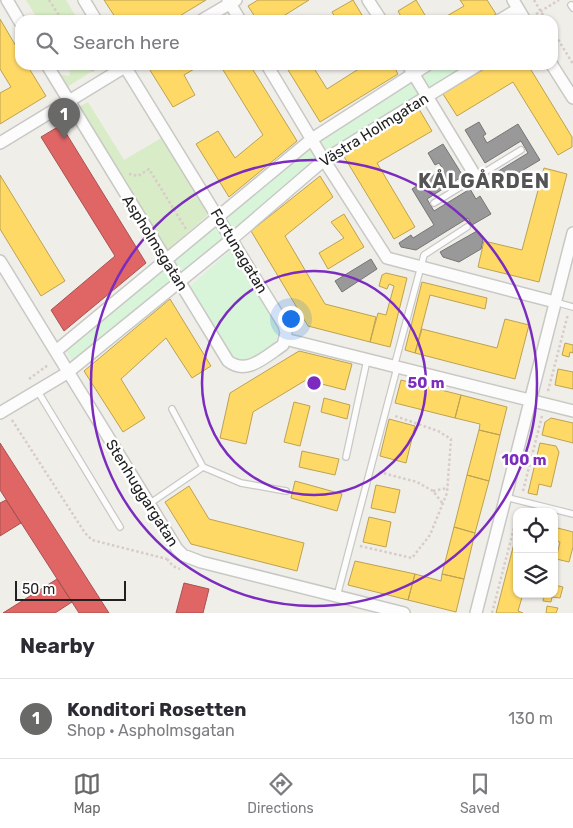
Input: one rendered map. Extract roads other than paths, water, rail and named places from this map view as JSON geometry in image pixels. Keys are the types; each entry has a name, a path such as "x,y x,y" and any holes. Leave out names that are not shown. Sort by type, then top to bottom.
{"street":[{"path":"7,0 16,15"},
{"path":"84,0 93,15"},
{"path":"368,0 377,15"},
{"path":"210,15 232,1 238,15"},
{"path":"505,15 515,4 526,15"},
{"name":"Aspholmsgatan","path":"49,70 228,361 235,366 247,367 283,345 285,339"},
{"path":"0,143 118,70"},
{"name":"Fortunagatan","path":"127,70 284,325 285,339"},
{"path":"270,70 382,252 394,261 555,302"},
{"name":"Västra Holmgatan","path":"56,352 312,139 410,70"},
{"path":"412,70 476,177"},
{"name":"Västra Holmgatan","path":"3,412 62,375 232,240 324,160 470,70"},
{"path":"555,70 572,96"},
{"path":"476,613 573,233"},
{"name":"Stenhuggargatan","path":"0,261 56,352 62,375 177,549 183,555 201,562 404,613"},
{"path":"285,339 573,411"}],"lane":[{"path":"434,203 522,150"},
{"path":"337,596 385,414 419,267 424,255 467,227"},
{"path":"555,302 573,307"},
{"path":"346,457 367,360"},
{"path":"37,390 120,526"},
{"path":"172,410 203,467 241,483 286,491"},
{"path":"149,504 203,467"},
{"path":"505,497 573,514"}],"place":[{"name":"Konditori Rosetten","path":"64,139"}],"district":[{"name":"KÅLGÅRDEN","path":"484,181"}]}
